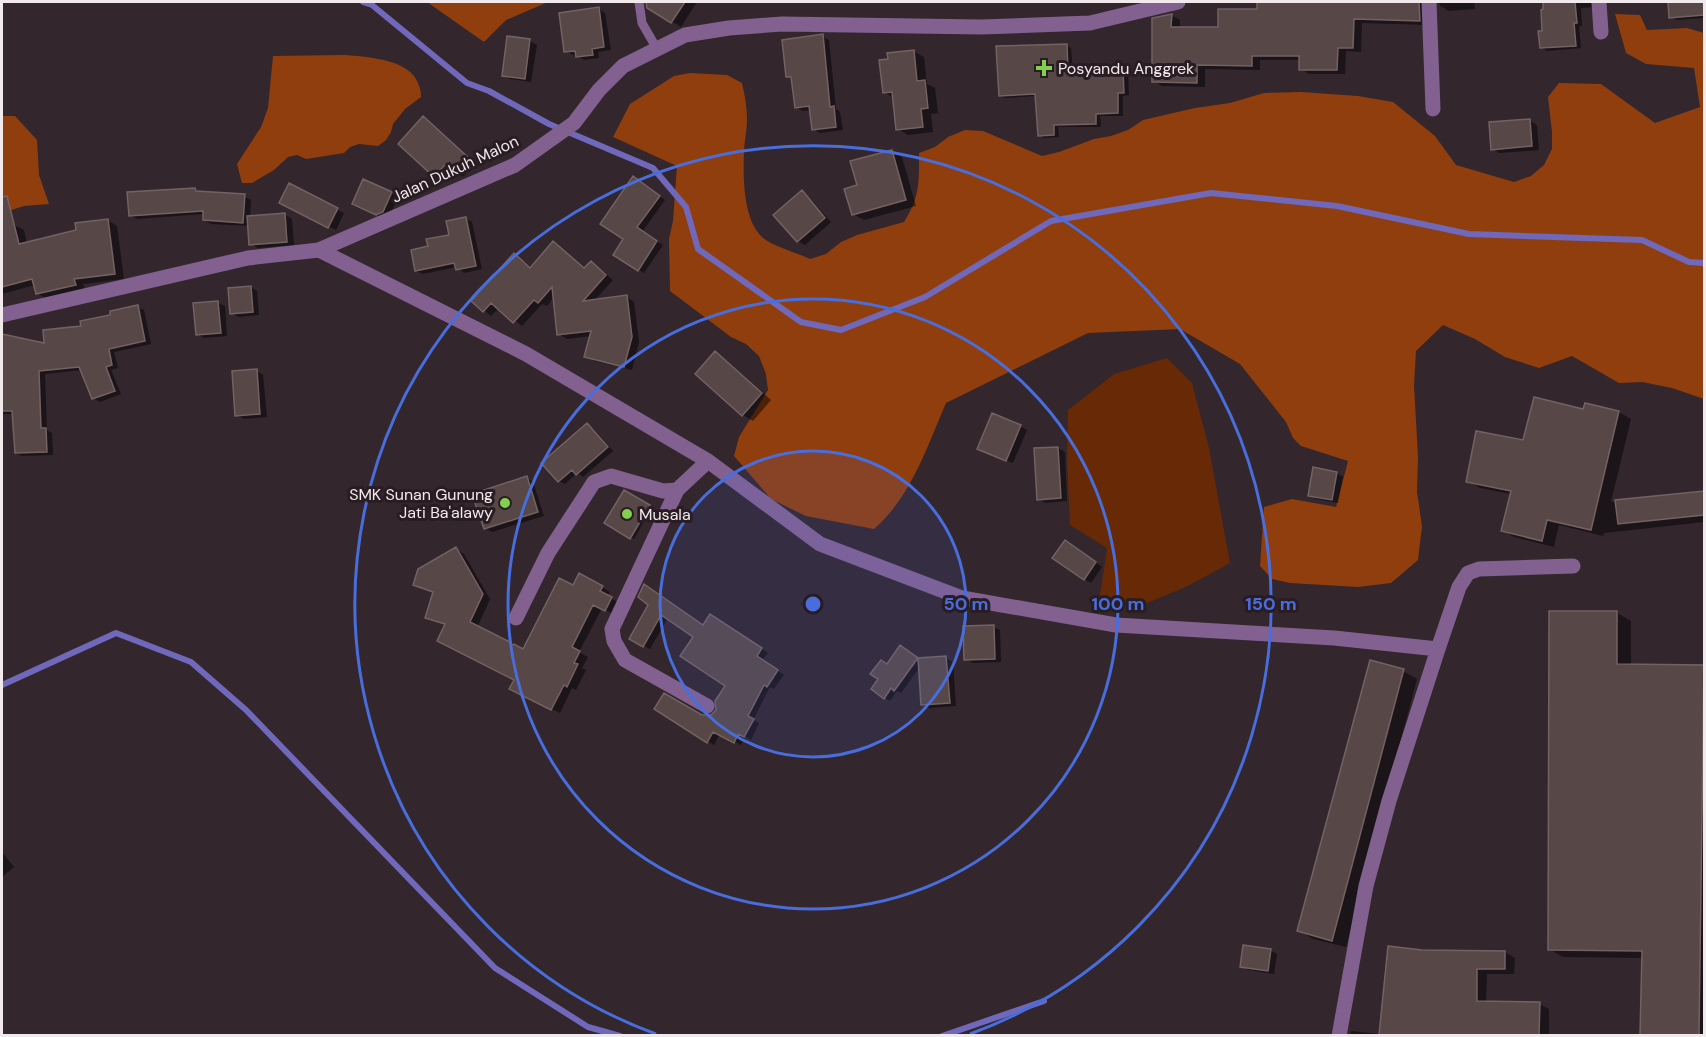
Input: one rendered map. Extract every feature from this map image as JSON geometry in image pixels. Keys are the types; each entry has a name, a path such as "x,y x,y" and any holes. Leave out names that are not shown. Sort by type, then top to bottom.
{"street":[{"name":"Jalan Dukuh Malon","path":"2,315 248,258 319,250 515,165 574,123 598,90 623,66 685,34 729,27 782,24 981,27 1090,23 1178,2"},
{"path":"1429,2 1433,109"},
{"path":"1599,2 1601,32"},
{"path":"319,250 526,354 708,461 820,544 962,598 1116,625 1334,638 1438,649"},
{"path":"707,706 625,660 614,641 612,629 677,490 708,461"},
{"path":"516,618 548,553 594,482 611,476 663,491 677,490"},
{"path":"1339,1035 1365,886 1389,801 1459,587 1468,573 1479,569 1573,566"}],"lane":[{"path":"639,2 642,23 657,49"}],"shaded area":[{"path":"427,2 548,2 506,20 484,42"},
{"path":"1615,14 1640,15 1647,30 1687,28 1704,33 1704,399 1672,388 1642,382 1619,383 1572,356 1539,368 1505,357 1475,339 1443,325 1416,351 1414,385 1418,457 1417,492 1422,526 1418,560 1391,583 1358,587 1290,583 1272,579 1260,566 1264,507 1292,499 1336,507 1348,461 1301,446 1293,438 1286,422 1240,364 1180,329 1088,333 946,403 925,454 908,487 887,516 874,529 806,516 771,499 734,456 739,437 768,390 766,374 759,356 746,344 731,337 670,291 669,239 673,221 677,166 613,137 630,104 674,76 690,73 727,75 742,83 747,115 744,186 751,221 767,241 810,259 826,254 841,242 857,235 904,222 918,189 919,153 965,130 983,131 1042,156 1128,130 1143,120 1195,108 1230,103 1264,93 1301,92 1358,96 1393,102 1435,136 1456,165 1514,182 1531,176 1544,165 1552,149 1548,97 1559,83 1601,84 1655,123 1700,107 1694,68 1646,64 1626,53"},
{"path":"346,55 386,61 406,69 418,83 421,97 405,109 393,124 386,140 378,146 359,144 350,147 344,153 306,159 297,155 288,157 274,170 252,183 242,183 237,164 261,127 268,108 273,56"},
{"path":"2,116 15,116 37,140 39,175 49,204 24,206 2,213"},
{"path":"1167,358 1192,383 1209,448 1230,563 1188,586 1128,611 1099,602 1107,548 1070,525 1067,461 1068,410 1114,374"}],"building":[{"path":"646,2 685,2 671,23 647,8"},
{"path":"1257,2 1419,2 1420,21 1354,19 1353,48 1338,48 1337,70 1299,70 1299,56 1252,56 1252,66 1197,65 1197,83 1152,82 1152,18 1172,14 1171,27 1218,27 1218,9 1257,9"},
{"path":"1543,2 1575,2 1576,46 1540,48 1538,31 1542,31"},
{"path":"1668,2 1704,2 1704,15 1669,18"},
{"path":"599,7 604,47 592,49 593,55 576,57 575,51 564,52 559,13"},
{"path":"823,34 830,107 834,106 836,127 812,130 809,106 795,108 791,77 786,77 782,40"},
{"path":"507,36 530,39 525,79 502,76"},
{"path":"1067,44 1068,71 1123,70 1124,93 1118,93 1118,113 1096,114 1096,124 1054,125 1054,135 1038,136 1035,94 999,96 996,46"},
{"path":"914,50 917,81 925,80 928,108 921,109 923,127 896,130 892,92 883,93 879,60 888,59 887,53"},
{"path":"423,116 470,159 456,174 445,165 434,177 398,144"},
{"path":"1530,119 1532,146 1491,150 1489,122"},
{"path":"892,150 906,200 852,215 844,189 857,185 850,161"},
{"path":"633,176 660,196 637,227 657,241 638,271 613,255 623,239 600,224"},
{"path":"363,179 392,192 383,212 376,215 352,204"},
{"path":"289,183 338,208 328,228 279,203"},
{"path":"195,188 196,191 245,194 243,223 203,220 203,211 129,216 127,192"},
{"path":"802,190 825,218 797,242 773,215"},
{"path":"7,196 19,244 76,230 75,223 108,219 115,274 74,279 76,285 36,294 32,279 2,287 2,197"},
{"path":"285,213 287,242 249,245 247,216"},
{"path":"466,217 476,266 456,270 454,263 415,271 411,250 428,246 426,239 449,235 446,221"},
{"path":"553,241 584,268 591,261 606,275 583,301 627,295 632,337 624,367 584,357 591,331 557,335 552,287 538,303 534,300 513,323 491,303 483,312 471,301 514,253 530,268"},
{"path":"251,286 253,312 230,314 228,288"},
{"path":"218,301 221,333 196,335 193,303"},
{"path":"138,305 145,341 109,349 112,365 106,367 115,391 92,399 79,367 39,371 41,428 46,428 47,452 15,453 12,411 2,411 2,334 44,343 43,330 81,326 80,321 110,315 110,311"},
{"path":"715,351 762,393 742,416 695,374"},
{"path":"257,369 260,414 235,416 232,371"},
{"path":"1534,397 1583,409 1585,403 1619,411 1591,530 1547,520 1542,541 1501,531 1511,491 1466,482 1476,431 1523,440"},
{"path":"992,413 1021,425 1006,461 977,449"},
{"path":"587,423 608,447 576,475 572,470 558,482 541,463"},
{"path":"1058,447 1061,498 1037,500 1034,448"},
{"path":"1313,467 1337,472 1332,500 1308,496"},
{"name":"SMK Sunan Gunung Jati Ba'alawy","path":"527,476 538,512 484,529 472,494"},
{"name":"Musala","path":"624,490 650,505 630,539 604,523"},
{"path":"1704,491 1704,515 1618,524 1615,500"},
{"path":"1065,540 1096,562 1084,580 1052,558"},
{"path":"456,547 483,594 470,622 523,649 559,578 573,585 579,573 603,586 600,591 612,597 605,611 593,605 572,647 580,651 574,663 578,664 567,687 564,685 551,710 509,689 514,680 437,641 445,624 425,618 433,592 413,585 418,569"},
{"path":"644,584 703,625 710,614 762,648 757,656 778,670 767,687 764,685 748,716 754,719 744,737 738,734 734,743 713,732 707,743 654,709 664,693 702,715 711,715 716,710 715,701 725,686 680,656 693,637 661,615 643,647 629,639 648,605 638,597"},
{"path":"1549,611 1617,611 1617,664 1704,665 1699,1035 1640,1035 1642,951 1548,950"},
{"path":"994,625 995,659 964,660 963,626"},
{"path":"900,645 918,658 894,691 891,688 884,699 871,689 878,679 870,674 881,660 887,664"},
{"path":"946,656 950,703 921,705 918,658"},
{"path":"1370,660 1404,669 1332,941 1297,931"},
{"path":"1243,945 1271,949 1268,971 1240,967"},
{"path":"1388,946 1422,950 1505,951 1505,969 1477,969 1477,1001 1540,1002 1539,1035 1379,1035"}],"waterway":[{"path":"363,2 372,5 467,83 489,91 549,124 653,168 686,207 698,249 801,322 841,330 925,297 1051,221 1211,193 1337,206 1469,234 1642,240 1689,262 1704,263"},
{"path":"2,685 116,633 191,662 246,710 495,968 588,1027 620,1036"},
{"path":"942,1036 1044,1001"}],"place":[{"name":"Posyandu Anggrek","path":"1044,68"},
{"name":"SMK Sunan Gunung Jati Ba'alawy","path":"505,503"},
{"name":"Musala","path":"627,514"}]}
